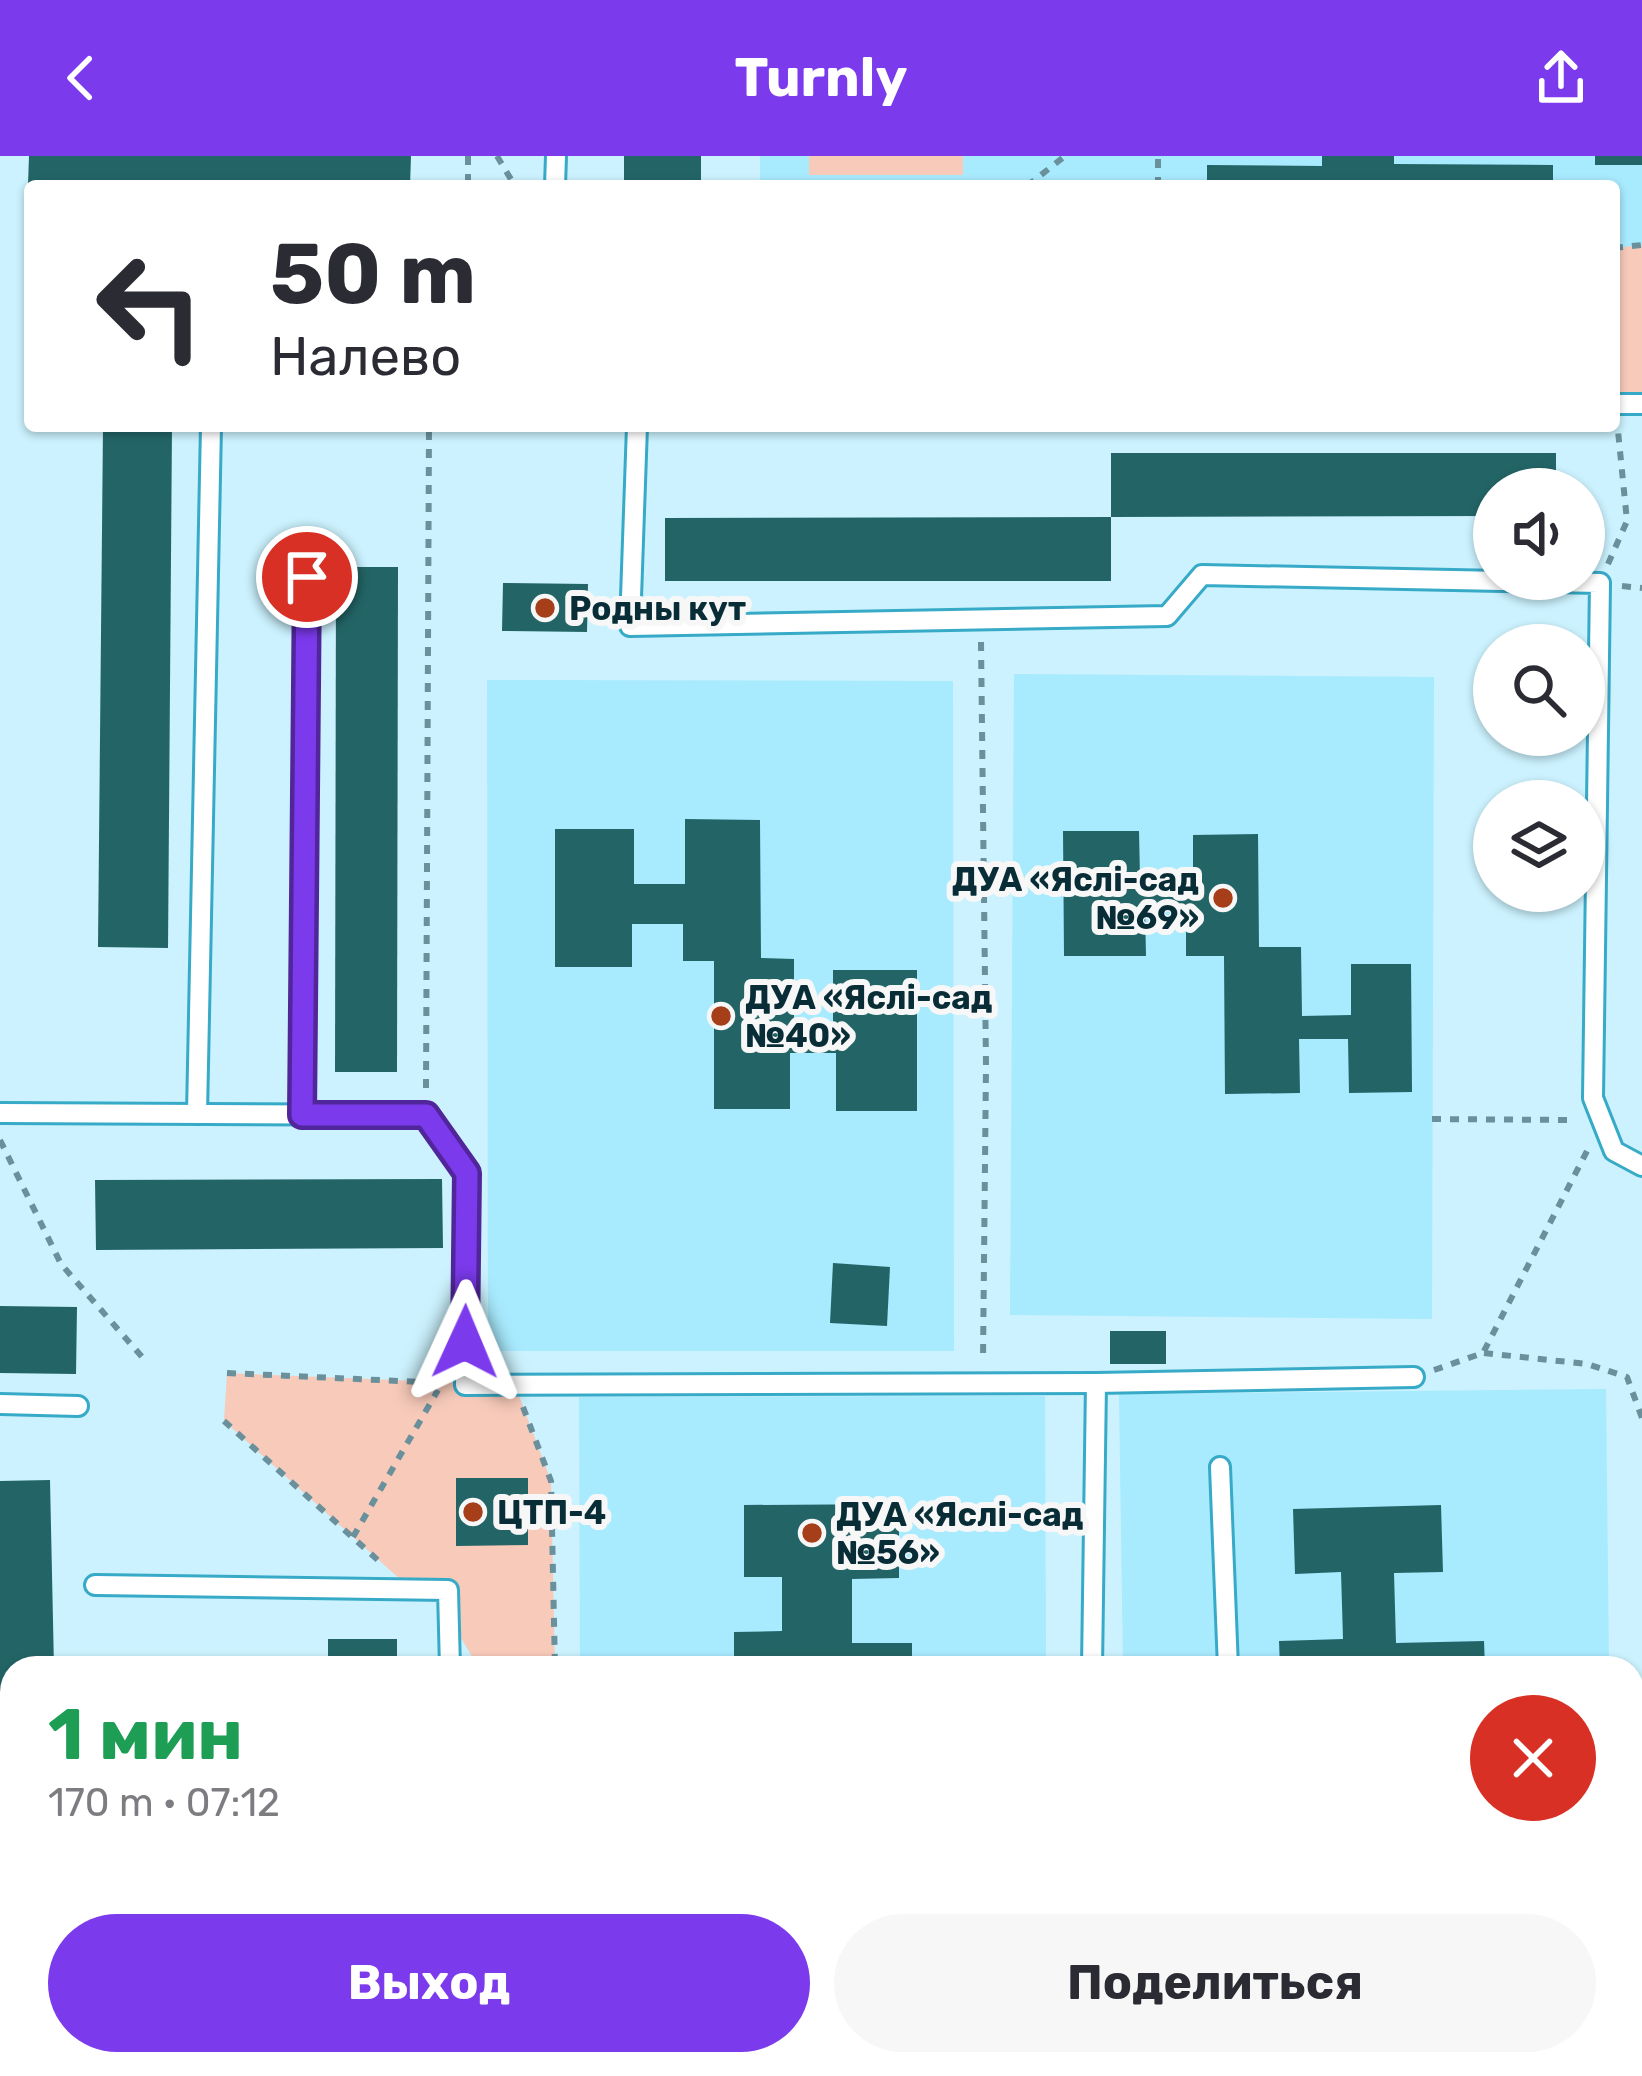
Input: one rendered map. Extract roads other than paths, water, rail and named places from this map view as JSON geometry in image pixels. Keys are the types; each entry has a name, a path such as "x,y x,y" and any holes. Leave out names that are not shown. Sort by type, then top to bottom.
{"lane":[{"path":"197,1114 211,432"},
{"path":"637,432 630,626 1167,616 1202,575 1600,583 1592,1098 1614,1151 1642,1166"},
{"path":"302,1115 307,577"},
{"path":"0,1113 426,1115 467,1173 465,1385 1414,1377"},
{"path":"1092,1656 1096,1383"},
{"path":"0,1404 78,1406"},
{"path":"1220,1467 1228,1656"},
{"path":"95,1585 448,1590 450,1656"}],"place":[{"name":"Родны кут","path":"545,608"},
{"name":"ДУА «Яслі-сад №69»","path":"1223,898"},
{"name":"ДУА «Яслі-сад №40»","path":"721,1016"},
{"name":"ЦТП-4","path":"473,1512"},
{"name":"ДУА «Яслі-сад №56»","path":"812,1533"}]}
